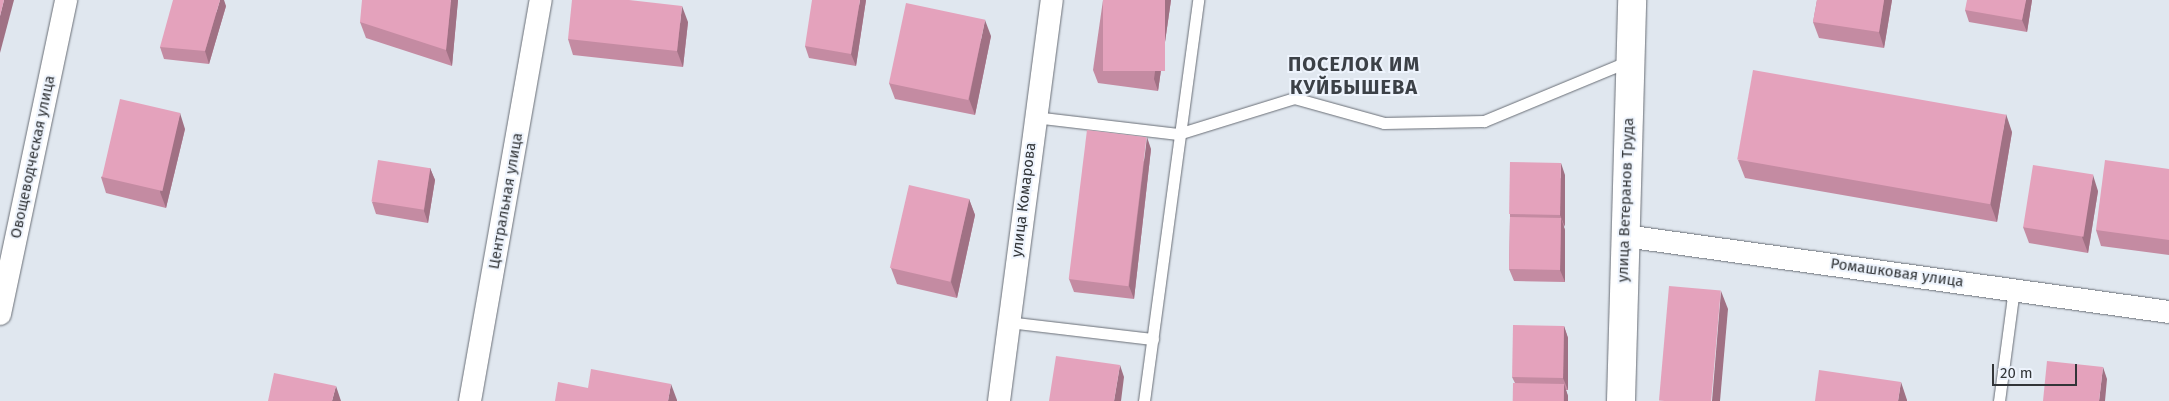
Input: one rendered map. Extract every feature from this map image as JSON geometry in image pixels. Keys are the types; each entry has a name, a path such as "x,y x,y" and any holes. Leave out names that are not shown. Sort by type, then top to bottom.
{"street":[{"name":"Овощеводческая улица","path":"0,314 66,0"},
{"name":"Центральная улица","path":"470,401 542,0"},
{"name":"улица Комарова","path":"999,401 1034,116 1052,0"},
{"name":"улица Ветеранов Труда","path":"1621,401 1632,0"},
{"name":"Ромашковая улица","path":"1625,236 2169,312"}],"lane":[{"path":"1144,401 1178,134 1198,0"},
{"path":"1034,116 1178,134 1294,98 1384,123 1484,121 1630,61"},
{"path":"1999,401 2014,289"},
{"path":"1008,322 1152,339"}],"building":[{"path":"0,0 4,0 0,16"},
{"path":"173,0 220,0 205,51 160,47"},
{"path":"362,0 451,0 446,50 360,22"},
{"path":"572,0 629,0 682,6 677,51 568,39"},
{"path":"812,0 860,0 851,54 805,46"},
{"path":"1103,0 1165,0 1165,71 1103,71"},
{"path":"1817,0 1884,0 1879,32 1813,22"},
{"path":"1967,0 2026,0 2022,20 1965,10"},
{"path":"906,3 985,20 968,100 889,83"},
{"path":"1753,70 2006,115 1990,204 1737,160"},
{"path":"120,99 180,113 162,191 102,177"},
{"path":"1087,130 1147,137 1128,286 1069,279"},
{"path":"378,160 430,168 424,210 371,201"},
{"path":"2105,160 2169,169 2169,240 2096,230"},
{"path":"1510,162 1561,163 1560,215 1509,214"},
{"path":"2033,165 2093,175 2083,237 2023,227"},
{"path":"909,185 969,199 950,282 890,268"},
{"path":"1510,217 1561,218 1560,270 1509,269"},
{"path":"1669,286 1721,291 1711,401 1659,401"},
{"path":"1513,325 1564,326 1563,378 1512,377"},
{"path":"1056,356 1120,365 1114,401 1049,401"},
{"path":"2047,361 2103,367 2099,401 2043,401"},
{"path":"591,369 671,384 668,401 555,401 558,382 588,388"},
{"path":"1819,370 1901,382 1898,401 1815,401"},
{"path":"274,373 336,386 332,401 268,401"},
{"path":"1513,383 1564,384 1564,401 1513,401"}],"district":[{"name":"ПОСЕЛОК ИМ КУЙБЫШЕВА","path":"1354,76"}]}
